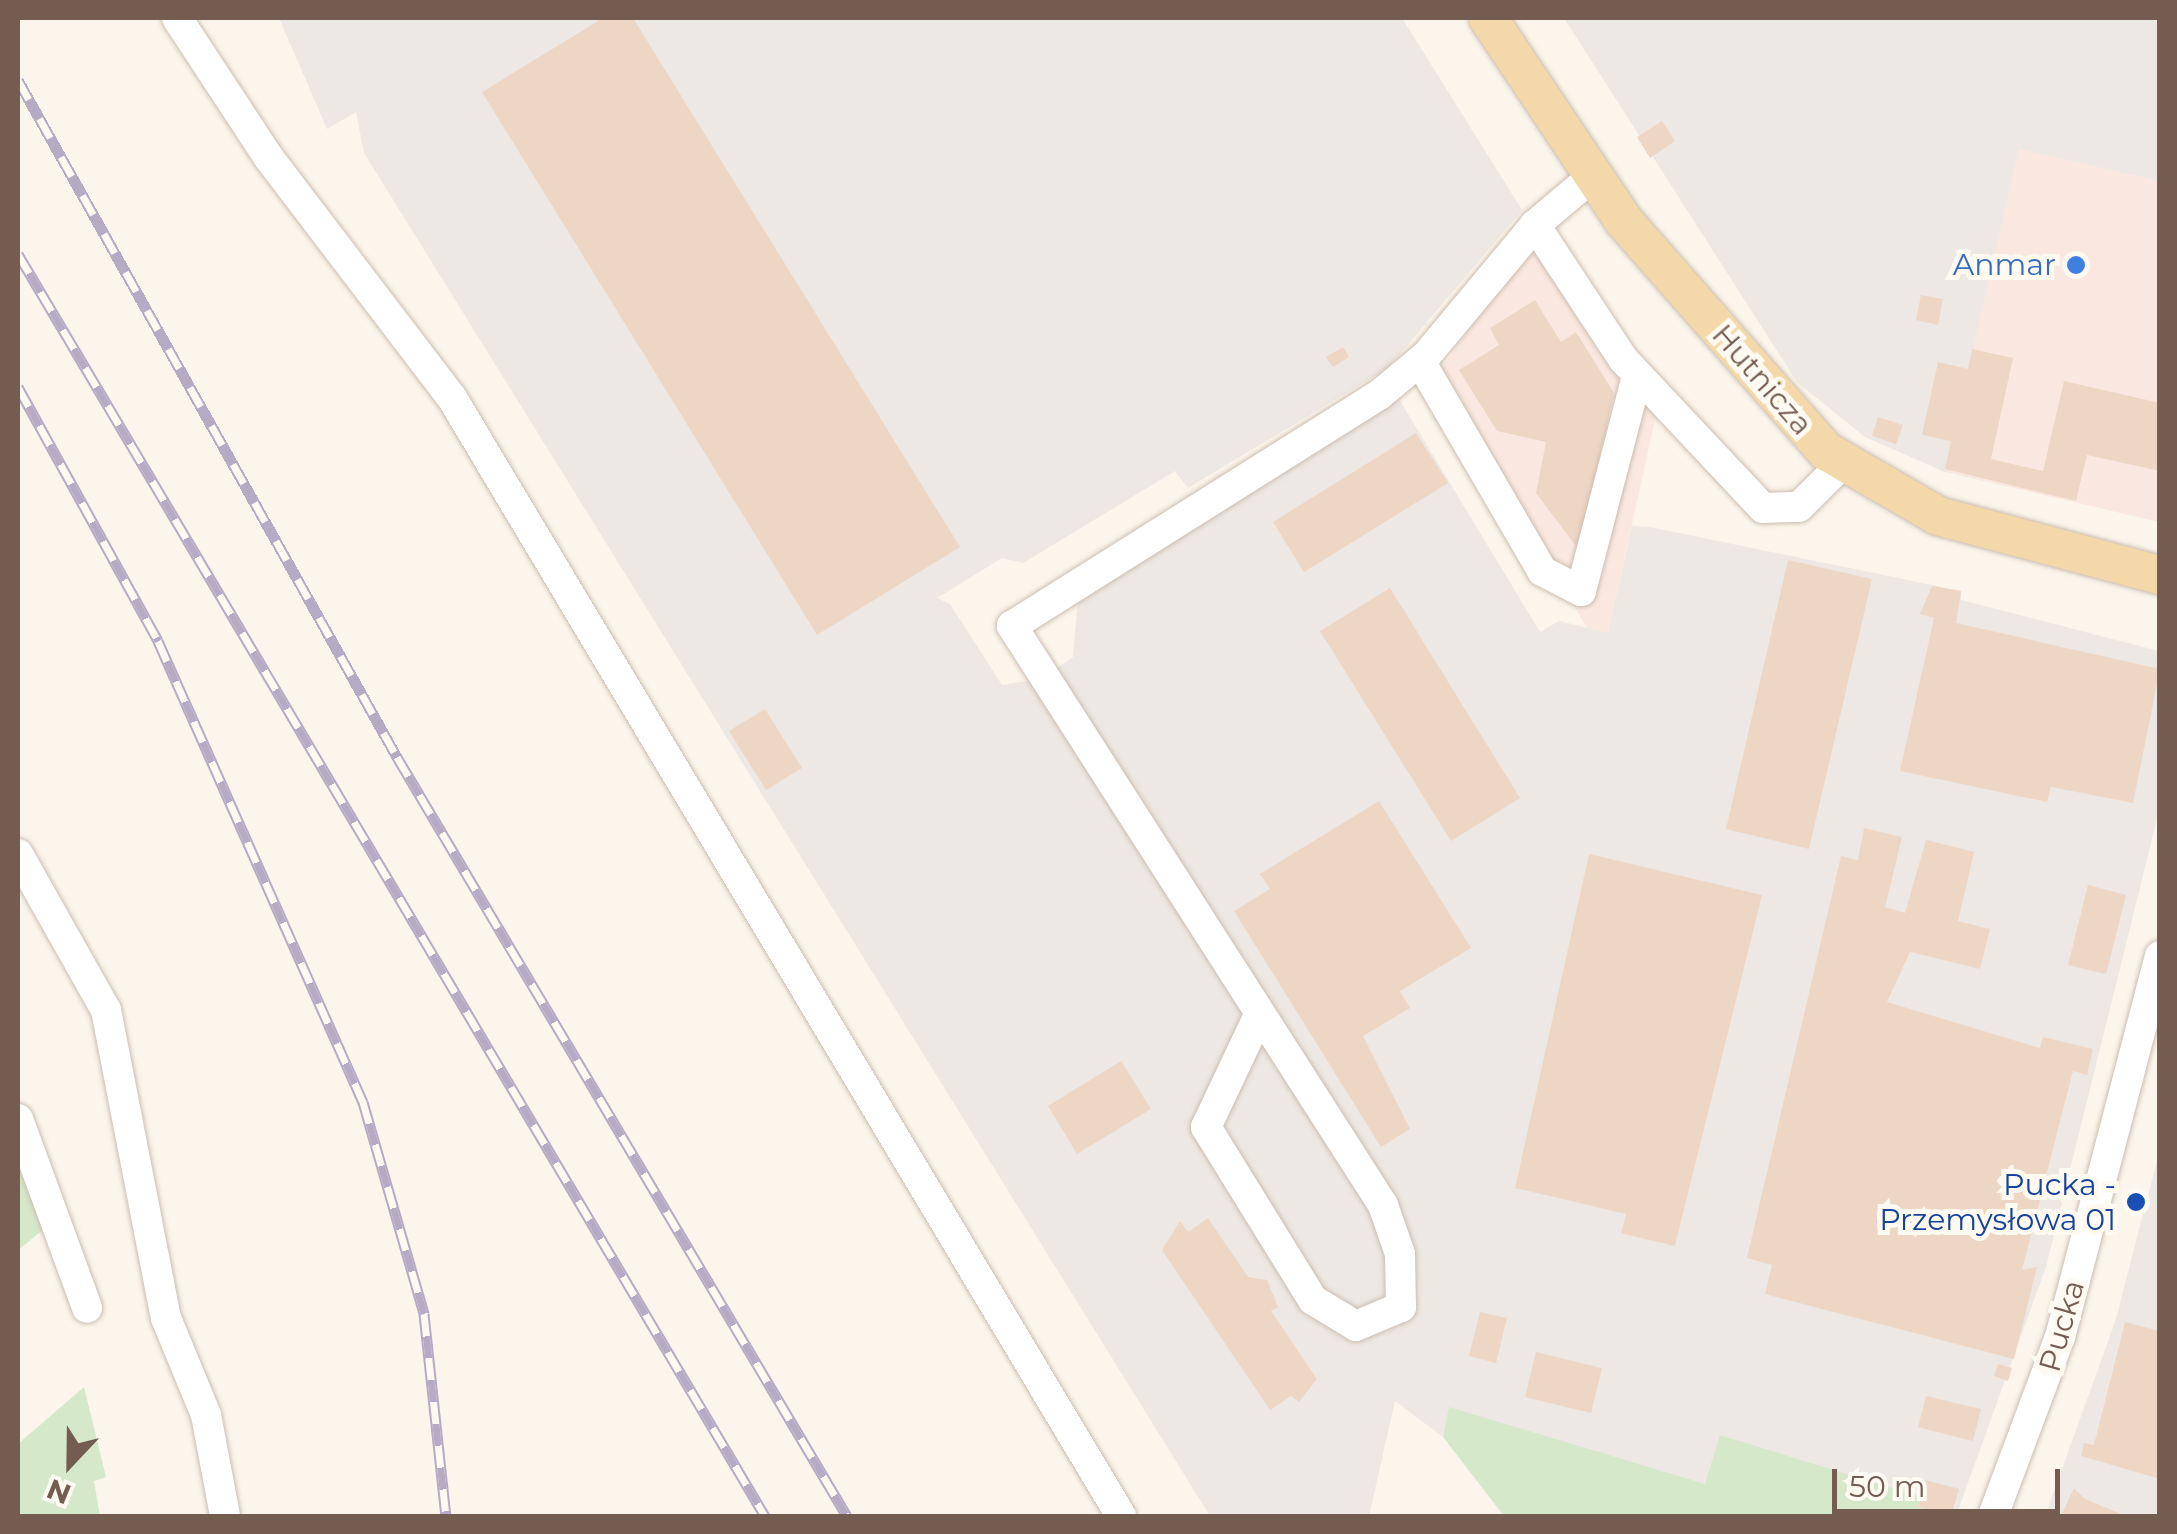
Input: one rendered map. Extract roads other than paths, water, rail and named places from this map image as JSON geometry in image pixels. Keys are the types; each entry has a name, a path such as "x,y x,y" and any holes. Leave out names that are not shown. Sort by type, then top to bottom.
{"main road":[{"name":"Hutnicza","path":"1488,18 1592,176 1800,427 1842,464 1938,516 2160,575"}],"street":[{"path":"177,18 268,158 452,398 1122,1516"},
{"path":"1258,1015 1206,1127 1313,1300 1356,1326 1401,1307 1400,1254 1383,1205 1012,626 1420,361 1535,226 1592,176"},
{"path":"1535,226 1637,376 1774,513 1799,507 1842,464"},
{"path":"1420,361 1542,571 1582,592 1637,376"},
{"path":"18,854 106,1010 166,1318 201,1400 226,1516"},
{"name":"Pucka","path":"1992,1516 2057,1348 2160,956"},
{"path":"18,1119 88,1308"}],"railway":[{"path":"18,80 397,757 847,1516"},
{"path":"18,254 765,1516"},
{"path":"18,387 158,641 363,1102 424,1314 446,1516"}],"place":[{"name":"Anmar","path":"2076,265"},
{"name":"Pucka - Przemysłowa 01","path":"2136,1202"}]}
